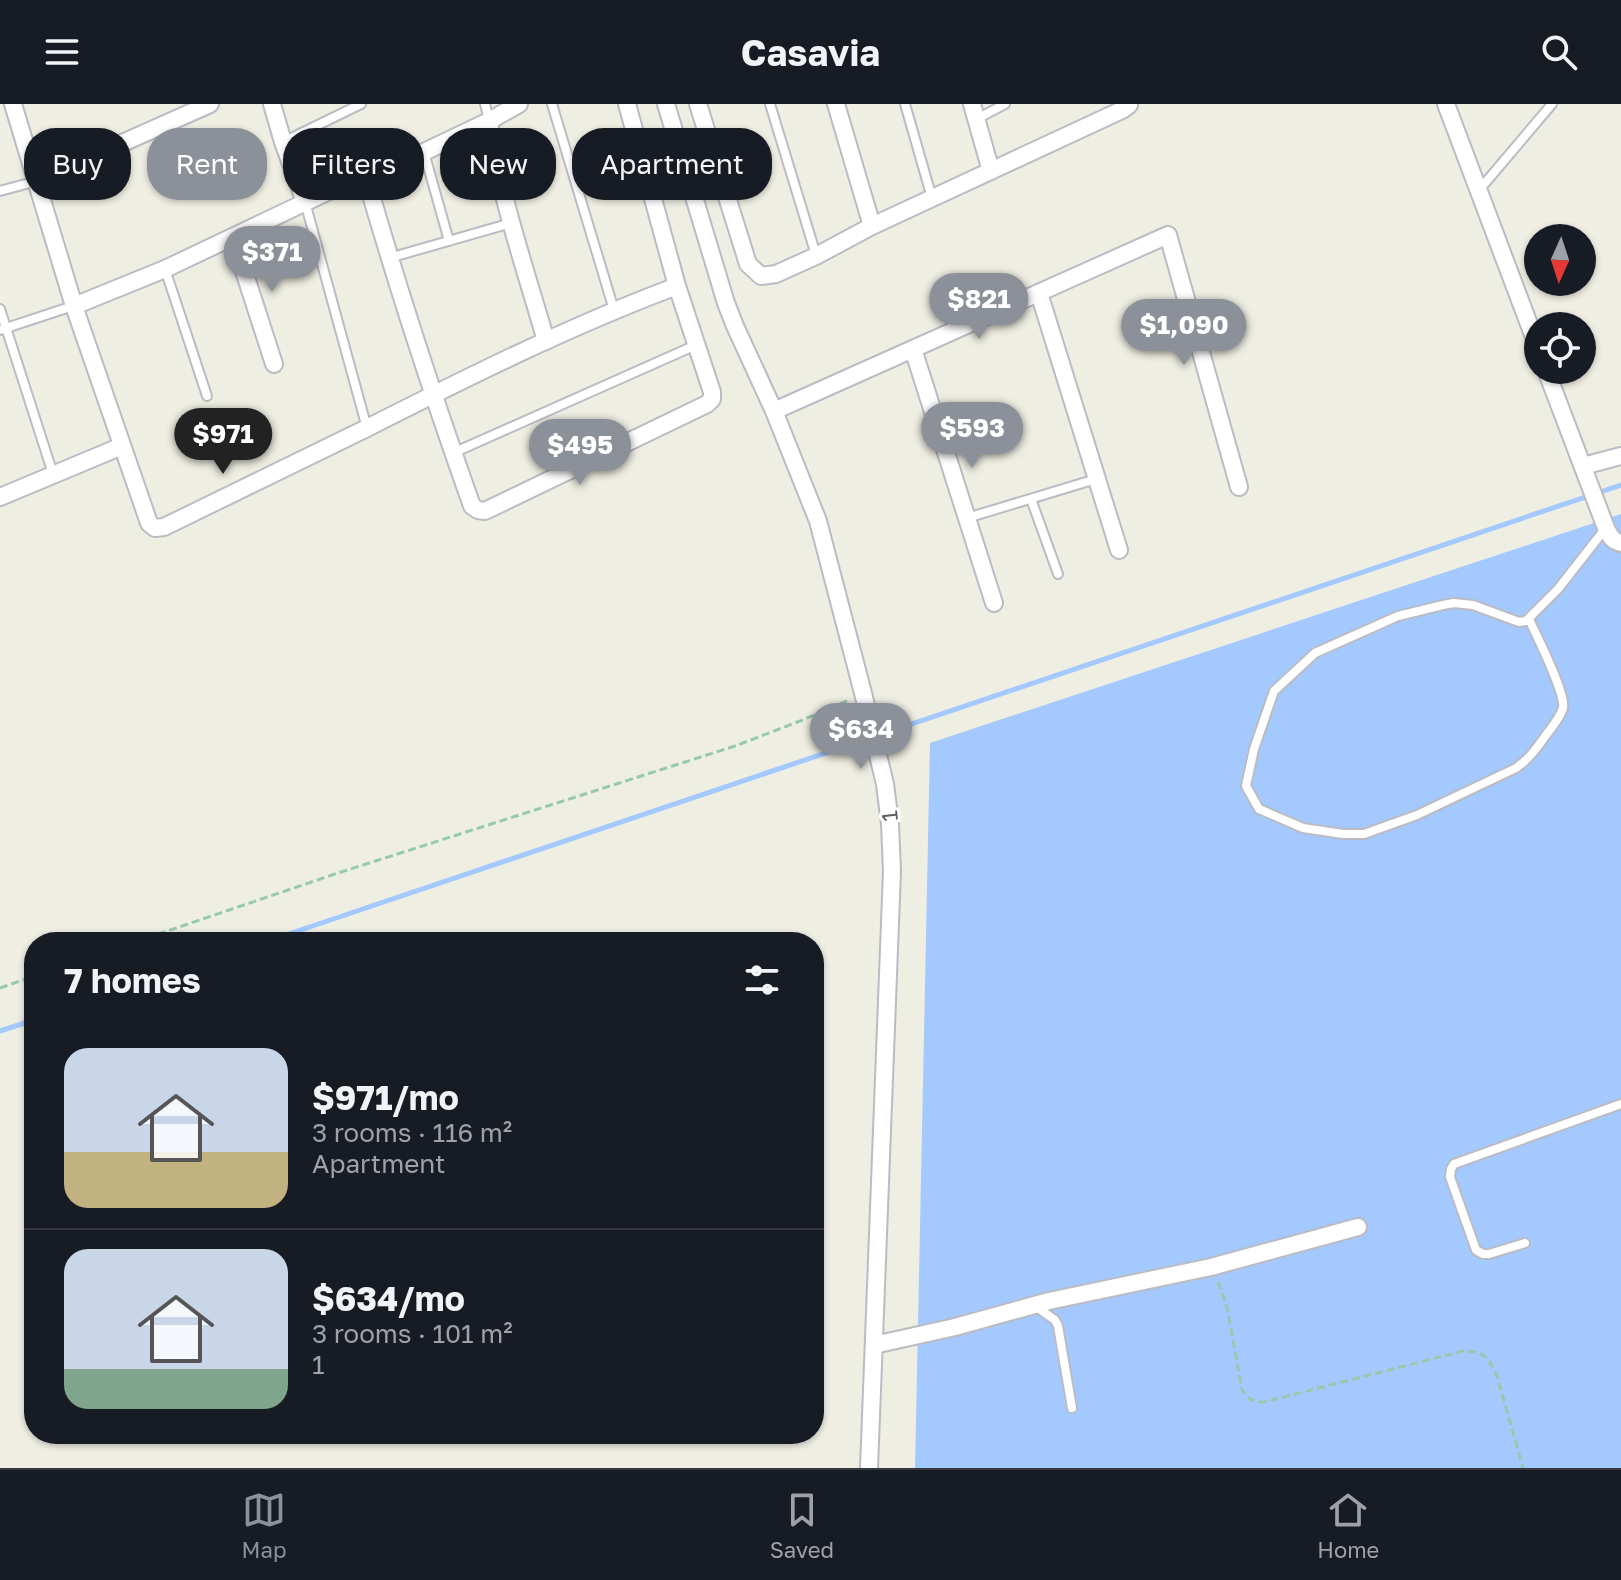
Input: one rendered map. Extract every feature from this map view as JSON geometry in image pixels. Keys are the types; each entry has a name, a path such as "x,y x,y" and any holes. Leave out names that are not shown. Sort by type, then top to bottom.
{"street":[{"path":"13,104 24,139"},
{"path":"131,139 210,104"},
{"path":"272,104 283,142"},
{"path":"424,152 519,104"},
{"path":"372,200 433,394 472,506 485,511 712,399 627,104"},
{"name":"1","path":"666,104 726,303 818,521 885,784 892,871 869,1468"},
{"path":"698,104 748,264 761,276 776,274 816,256 872,226 1129,105"},
{"path":"836,104 872,226"},
{"path":"1446,104 1525,312"},
{"path":"974,112 991,171"},
{"path":"489,121 512,223 546,341"},
{"path":"43,200 74,306 149,523 155,528 164,527 546,341 677,286"},
{"path":"74,306 165,269 309,200"},
{"path":"774,411 1168,235 1239,487"},
{"path":"233,237 274,364"},
{"path":"1039,293 1119,550"},
{"path":"913,349 994,603"},
{"path":"1551,384 1606,528 1610,537 1621,543"},
{"path":"0,497 122,446"},
{"path":"1584,470 1621,456"},
{"path":"874,1345 1034,1305 1211,1267 1358,1227"}],"lane":[{"path":"312,128 361,104"},
{"path":"485,104 489,121"},
{"path":"552,104 614,310"},
{"path":"770,104 816,256"},
{"path":"905,104 933,199"},
{"path":"974,112 1005,104"},
{"path":"1479,190 1552,104"},
{"path":"424,152 449,241"},
{"path":"0,191 24,185"},
{"path":"305,202 367,428"},
{"path":"389,258 512,223"},
{"path":"165,269 207,396"},
{"path":"3,329 74,306"},
{"path":"0,309 3,329 54,475"},
{"path":"453,453 697,344"},
{"path":"966,518 1097,479"},
{"path":"1031,499 1058,574"},
{"path":"1529,619 1563,701 1560,716 1531,756 1516,768 1417,815 1364,834 1303,828 1259,809 1246,786 1254,749 1274,691 1315,653 1398,616 1454,603 1473,605 1519,622 1529,619 1558,589 1606,528"},
{"path":"1525,1243 1489,1254 1476,1250 1450,1177 1454,1164 1621,1104"},
{"path":"1034,1305 1055,1320 1058,1326 1072,1408"}],"path":[{"path":"164,932 352,868 735,746 863,693"},
{"path":"0,988 24,980"},
{"path":"1211,1267 1227,1307 1242,1390 1247,1397 1255,1402 1264,1402 1463,1351 1475,1351 1483,1354 1497,1376 1523,1468"}],"water":[{"path":"1621,514 1621,1468 915,1468 930,743"}],"waterway":[{"path":"295,932 1621,485"},
{"path":"0,1031 24,1023"}]}
